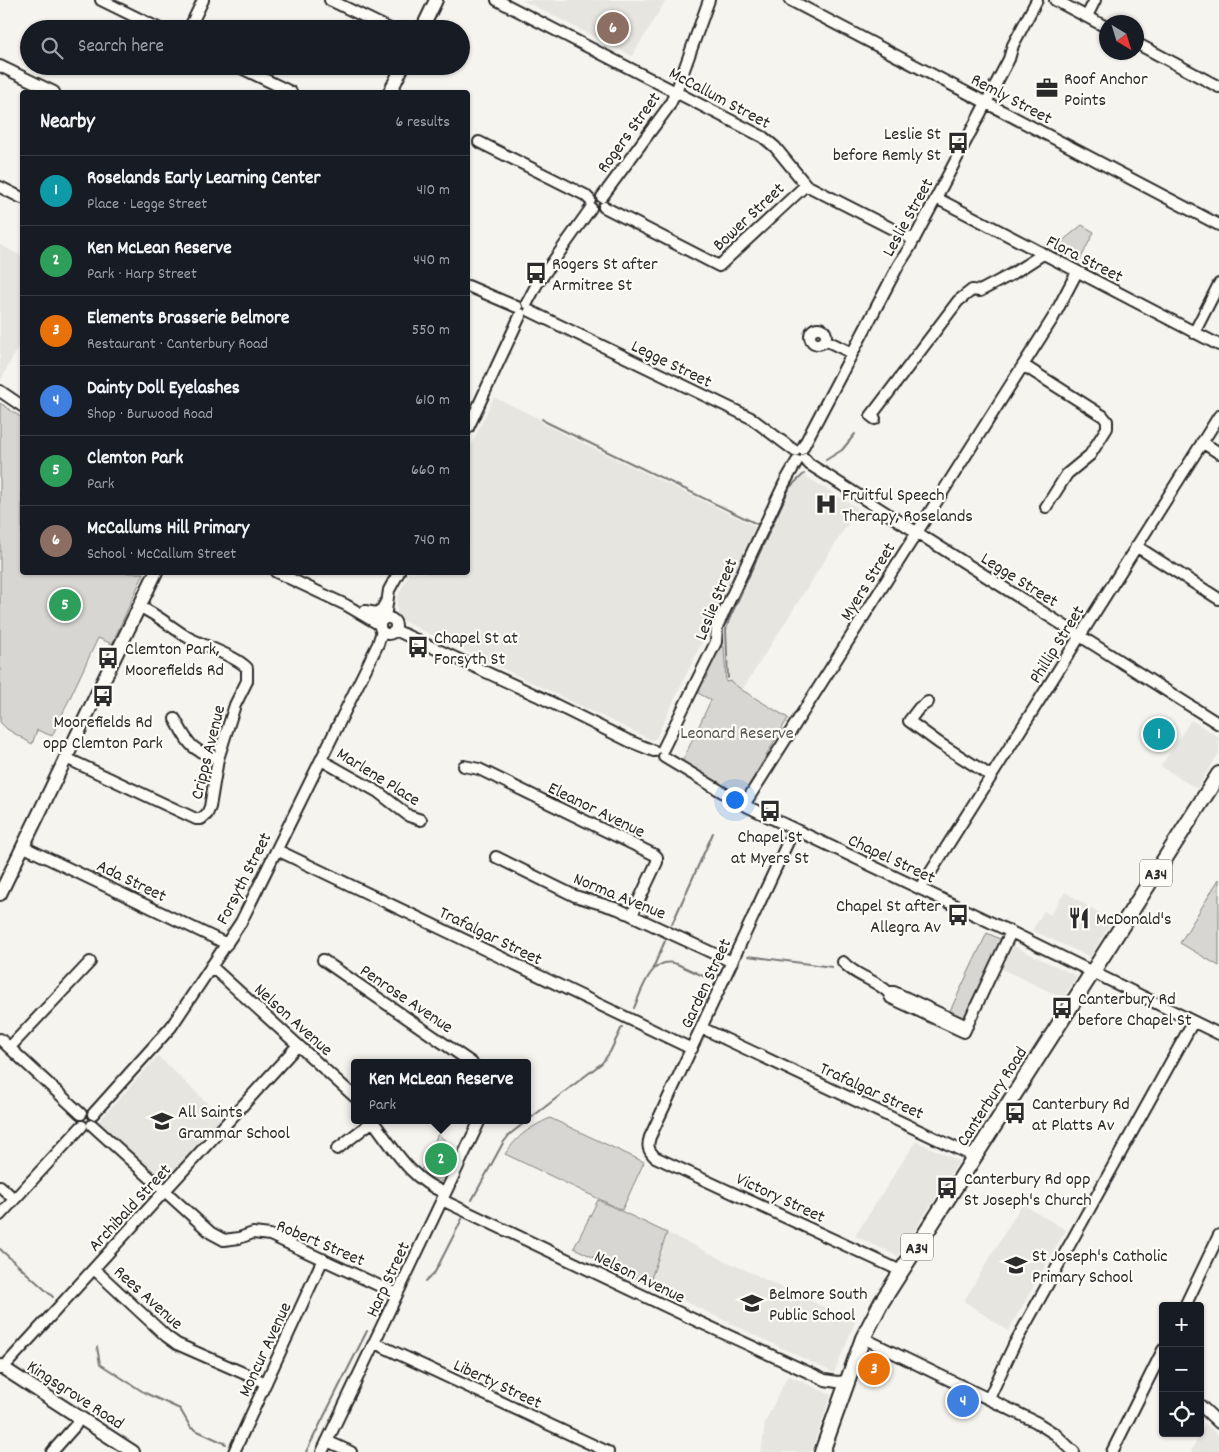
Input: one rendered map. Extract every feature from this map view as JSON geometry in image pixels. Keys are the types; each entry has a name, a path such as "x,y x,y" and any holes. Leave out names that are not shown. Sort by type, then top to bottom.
{"highway":[{"name":"Canterbury Road","path":"822,1452 841,1396 873,1316 1092,972 1215,789 1219,774"}],"main road":[{"path":"426,20 436,0"},
{"path":"391,90 398,75"},
{"path":"0,894 155,575"},
{"name":"Kingsgrove Road","path":"1,1367 133,1452"}],"street":[{"path":"101,0 142,20"},
{"path":"193,20 203,0"},
{"path":"330,0 364,20"},
{"name":"McCallum Street","path":"497,0 767,140 806,185 914,240"},
{"name":"Rogers Street","path":"602,197 669,106 676,92 709,0"},
{"name":"Remly Street","path":"790,0 1219,225"},
{"name":"Leslie Street","path":"660,752 716,642 717,627 785,482 986,103 1009,59 1013,45 1037,0"},
{"path":"1055,0 1099,23"},
{"path":"1087,16 1095,0"},
{"path":"1144,47 1219,86"},
{"path":"0,66 50,90"},
{"path":"256,75 287,90"},
{"path":"470,424 536,284 591,204 596,195 602,197 606,203 598,211 591,204 585,196 479,142"},
{"name":"Bower Street","path":"604,207 719,266 806,185"},
{"path":"0,187 20,197"},
{"name":"Flora Street","path":"936,198 1219,345"},
{"path":"875,419 871,416 958,301 972,290 980,291 1044,254"},
{"name":"Myers Street","path":"744,805 1023,366 1077,272"},
{"path":"1194,332 1219,284"},
{"name":"Legge Street","path":"470,287 524,309 750,418 800,455 809,464 1219,724"},
{"path":"825,340 852,353"},
{"path":"1023,366 1103,416 1107,423 1107,428 1090,455 1067,474 1046,508"},
{"path":"0,391 20,405"},
{"name":"Phillip Street","path":"920,889 1219,416"},
{"path":"1107,423 1118,417"},
{"path":"1202,442 1219,453"},
{"path":"1136,546 1219,598"},
{"path":"282,575 384,623"},
{"path":"384,623 398,575"},
{"path":"384,623 389,590 394,583"},
{"path":"346,605 374,613 380,612 387,601"},
{"name":"Cripps Avenue","path":"66,758 198,820 205,817 210,807 218,759 234,705 247,681 247,668 239,662 185,636 162,619 140,607"},
{"path":"365,610 384,623"},
{"name":"Chapel Street","path":"384,623 388,634 395,630 629,741 660,752 744,805 1011,932 1219,1034"},
{"name":"Forsyth Street","path":"93,1114 171,1028 241,922 378,644 384,623"},
{"path":"928,702 919,708 909,721 939,743 991,776"},
{"path":"175,719 185,739 193,748 218,759"},
{"name":"Marlene Place","path":"321,760 378,792 409,816 421,820"},
{"name":"Eleanor Avenue","path":"464,766 479,770 655,855 657,862 632,915"},
{"name":"Garden Street","path":"649,1151 650,1138 794,830"},
{"name":"Ada Street","path":"24,847 227,944"},
{"name":"Trafalgar Street","path":"277,850 692,1049"},
{"name":"Norma Avenue","path":"496,857 575,896 609,905 732,962"},
{"path":"843,962 852,970 877,983 888,992 894,992 966,1029 1011,932"},
{"name":"Penrose Avenue","path":"323,960 466,1059"},
{"path":"10,1048 90,962"},
{"name":"Nelson Avenue","path":"211,966 351,1093"},
{"path":"989,1398 1014,1345 1193,1022"},
{"name":"Trafalgar Street","path":"702,1028 975,1157"},
{"path":"0,1039 80,1114 79,1119 87,1125"},
{"name":"Archibald Street","path":"1,1367 94,1269 298,1045"},
{"path":"0,1215 95,1118 93,1114 85,1111 80,1114"},
{"path":"337,1149 369,1124"},
{"name":"Nelson Avenue","path":"375,1124 413,1174 443,1197 684,1315 825,1380 841,1396"},
{"name":"Harp Street","path":"322,1452 478,1124"},
{"name":"Robert Street","path":"87,1125 211,1233 224,1240 253,1234 270,1235 397,1294"},
{"name":"Victory Street","path":"649,1151 655,1156 901,1271"},
{"path":"0,1186 14,1199"},
{"path":"1186,1302 1219,1235"},
{"name":"Moncur Avenue","path":"234,1452 323,1259"},
{"name":"Rees Avenue","path":"94,1269 177,1344 266,1383"},
{"path":"863,1338 989,1398 1046,1428 1074,1452"},
{"name":"Liberty Street","path":"375,1343 608,1452"},
{"path":"1112,1452 1159,1367"},
{"name":"Nelson Avenue","path":"825,1380 847,1381"},
{"path":"1204,1408 1219,1423"},
{"path":"52,1452 75,1426 79,1418"},
{"path":"327,1441 350,1452"}],"shaded area":[{"path":"522,0 666,0 632,56"},
{"path":"0,245 20,255 20,343 0,382"},
{"path":"494,397 540,419 543,424 757,527 656,738 652,740 399,619 397,598 408,575 470,575 470,448"},
{"path":"805,476 858,508 742,690 730,681 728,644 718,649 722,640 727,637 728,627 792,487"},
{"path":"1191,720 1219,737 1219,753 1197,789 1161,766"},
{"path":"1065,892 1112,921 1090,957 1032,930 1044,911 1050,915"},
{"path":"1013,946 1077,976 1063,998 1002,969"},
{"name":"All Saints Grammar School","path":"158,1056 225,1120 166,1185 98,1122"},
{"path":"916,1141 959,1161 898,1256 855,1236"},
{"name":"St Joseph's Catholic Primary School","path":"1022,1204 1066,1230 1008,1331 964,1301"},
{"name":"Belmore South Public School","path":"667,1233 855,1322 834,1373 649,1284"},
{"path":"788,1375 831,1395 811,1452 760,1452 765,1422"},
{"path":"1205,1423 1219,1437 1219,1452 1191,1452 1198,1437 1204,1437"}],"green space":[{"path":"1082,225 1094,232 1080,260 1055,247"},
{"path":"0,403 20,417 20,575 143,575 112,644 98,638 52,736 37,730 32,744 7,729 0,722"},
{"name":"Leonard Reserve","path":"724,646 726,682 730,681 788,718 741,799 682,762 711,700 698,693 718,649"},
{"path":"1219,879 1219,966 1180,943"},
{"path":"987,933 1002,940 966,1018 962,1019 949,1013"},
{"path":"550,1118 644,1162 622,1210 505,1154 525,1132"},
{"path":"438,1134 459,1153 447,1177 433,1184 420,1173"},
{"path":"598,1200 667,1233 649,1284 574,1248"}],"waterway":[{"path":"983,284 1022,260"},
{"path":"542,419 757,524"},
{"path":"826,460 842,450 855,434"},
{"path":"728,678 726,630 729,620 790,487 804,474"},
{"path":"672,924 713,833"},
{"path":"653,968 665,941"},
{"path":"748,956 832,967"},
{"path":"634,1008 644,984 654,969 660,965 668,963 677,964 712,980"},
{"path":"531,1118 602,1063 610,1052 622,1027"},
{"path":"472,1200 503,1143 510,1134 523,1124"},
{"path":"426,1281 435,1272 462,1219"},
{"path":"0,1249 53,1297"},
{"path":"306,1452 367,1331"},
{"path":"97,1347 100,1364 145,1393 180,1409 191,1428 226,1444"}],"place":[{"name":"McCallums Hill Primary","path":"613,28"},
{"name":"Roof Anchor Points","path":"1047,88"},
{"name":"Leslie St before Remly St","path":"958,143"},
{"name":"Rogers St after Armitree St","path":"536,273"},
{"name":"Fruitful Speech Therapy, Roselands","path":"826,504"},
{"name":"Clemton Park","path":"65,605"},
{"name":"Chapel St at Forsyth St","path":"418,647"},
{"name":"Clemton Park, Moorefields Rd","path":"108,658"},
{"name":"Moorefields Rd opp Clemton Park","path":"103,696"},
{"name":"Roselands Early Learning Center","path":"1159,734"},
{"name":"Chapel St at Myers St","path":"770,811"},
{"name":"Chapel St after Allegra Av","path":"958,915"},
{"name":"McDonald's","path":"1079,918"},
{"name":"Canterbury Rd before Chapel St","path":"1062,1008"},
{"name":"Canterbury Rd at Platts Av","path":"1015,1113"},
{"name":"All Saints Grammar School","path":"162,1121"},
{"name":"Ken McLean Reserve","path":"441,1159"},
{"name":"Canterbury Rd opp St Joseph's Church","path":"947,1188"},
{"name":"St Joseph's Catholic Primary School","path":"1016,1265"},
{"name":"Belmore South Public School","path":"752,1303"},
{"name":"Elements Brasserie Belmore","path":"874,1369"},
{"name":"Dainty Doll Eyelashes","path":"963,1401"}]}
